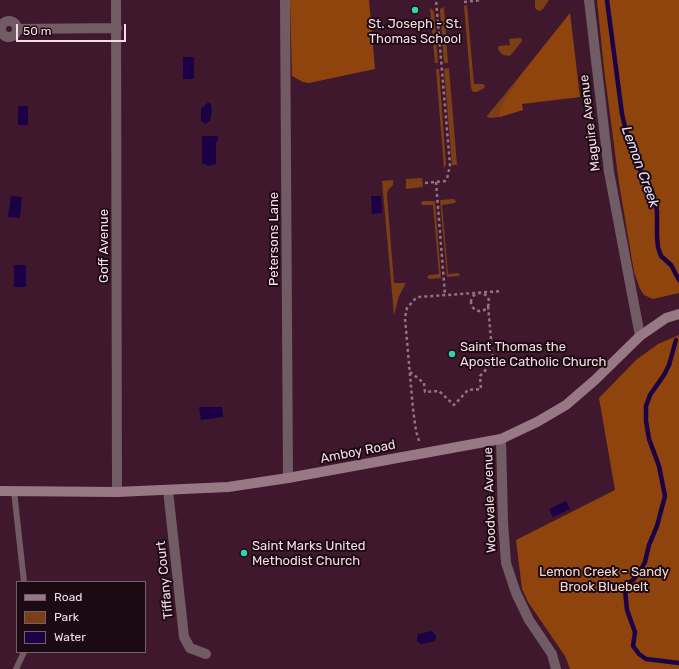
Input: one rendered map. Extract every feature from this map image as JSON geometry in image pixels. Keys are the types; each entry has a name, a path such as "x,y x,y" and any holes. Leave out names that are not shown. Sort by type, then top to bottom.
{"main road":[{"name":"Amboy Road","path":"0,491 117,492 228,487 288,478 501,439 537,422 566,405 595,380 640,336 666,318 679,314"}],"street":[{"name":"Goff Avenue","path":"116,0 117,492"},
{"name":"Petersons Lane","path":"285,0 288,478"},
{"name":"Maguire Avenue","path":"589,0 609,172 640,336"},
{"path":"17,29 117,28"},
{"name":"Woodvale Avenue","path":"501,439 503,536 506,563 516,593 529,620 552,654 556,669"},
{"name":"Tiffany Court","path":"168,490 184,636 190,648 206,654"}],"lane":[{"path":"14,491 24,581"},
{"path":"16,669 24,653"}],"path":[{"path":"425,183 445,181 447,179 450,165 436,0"},
{"path":"464,2 482,0"},
{"path":"436,182 445,295"},
{"path":"419,441 416,431 405,318 407,308 415,299 420,297 502,291"},
{"path":"410,372 424,383 425,392 439,391 454,405 468,390 481,388 480,376 493,362 488,304 487,296 480,293 472,297 472,305 476,309 482,310 488,304"}],"green space":[{"path":"290,0 369,0 375,69 309,83 303,82 292,76"},
{"path":"535,0 549,0 540,11 535,8"},
{"path":"597,0 679,0 679,293 653,299 644,295 640,289 634,272 619,183 604,69"},
{"path":"467,5 474,84 483,84 485,86 477,92 473,92 471,88 464,6"},
{"path":"444,7 448,63 444,63 442,40 445,37 442,34 440,12 440,9"},
{"path":"430,8 434,11 438,63 435,63"},
{"path":"570,13 580,97 522,104 523,110 500,117 499,110 519,77"},
{"path":"521,38 522,41 510,56 503,55 498,49 499,46 510,45 509,39"},
{"path":"449,68 457,165 452,165 444,69"},
{"path":"436,69 439,69 446,164 444,169"},
{"path":"519,77 500,110 500,117 487,117 487,116"},
{"path":"422,178 423,187 406,189 406,179"},
{"path":"393,180 393,185 388,190 387,194 394,283 406,283 399,296 394,315 382,181"},
{"path":"454,199 456,201 455,203 442,205 448,274 458,273 460,275 447,277 440,200"},
{"path":"423,201 435,201 441,278 429,279 427,277 429,275 439,274 433,205 422,205 421,203"},
{"name":"Lemon Creek - Sandy Brook Bluebelt","path":"679,335 679,669 570,669 565,656 528,602 522,589 516,540 615,490 599,398 636,360 658,344"}],"water":[{"path":"183,57 194,57 194,79 183,79"},
{"path":"207,103 211,104 212,111 210,121 205,124 201,121 201,109"},
{"path":"18,106 28,106 28,125 18,125"},
{"path":"202,136 218,136 218,141 216,142 216,164 209,166 202,163"},
{"path":"11,196 22,197 20,218 8,217"},
{"path":"371,196 381,196 382,213 372,214"},
{"path":"14,265 26,265 26,287 14,287"},
{"path":"199,407 222,407 223,417 201,420"},
{"path":"566,501 570,509 553,517 549,509"},
{"path":"432,631 436,636 435,641 421,644 417,641 418,634"}],"waterway":[{"name":"Lemon Creek","path":"607,0 622,114 627,135 641,172 652,191 657,211 657,236 661,256 671,265 679,280"},
{"name":"Lemon Creek","path":"676,340 669,365 650,395 646,406 646,421 649,439 659,466 665,496 645,562 639,573 627,584 625,590 627,610 635,632 633,646 639,654 646,659 679,663"}],"place":[{"name":"St. Joseph - St. Thomas School","path":"415,10"},
{"name":"Saint Thomas the Apostle Catholic Church","path":"452,354"},
{"name":"Saint Marks United Methodist Church","path":"244,553"}]}
